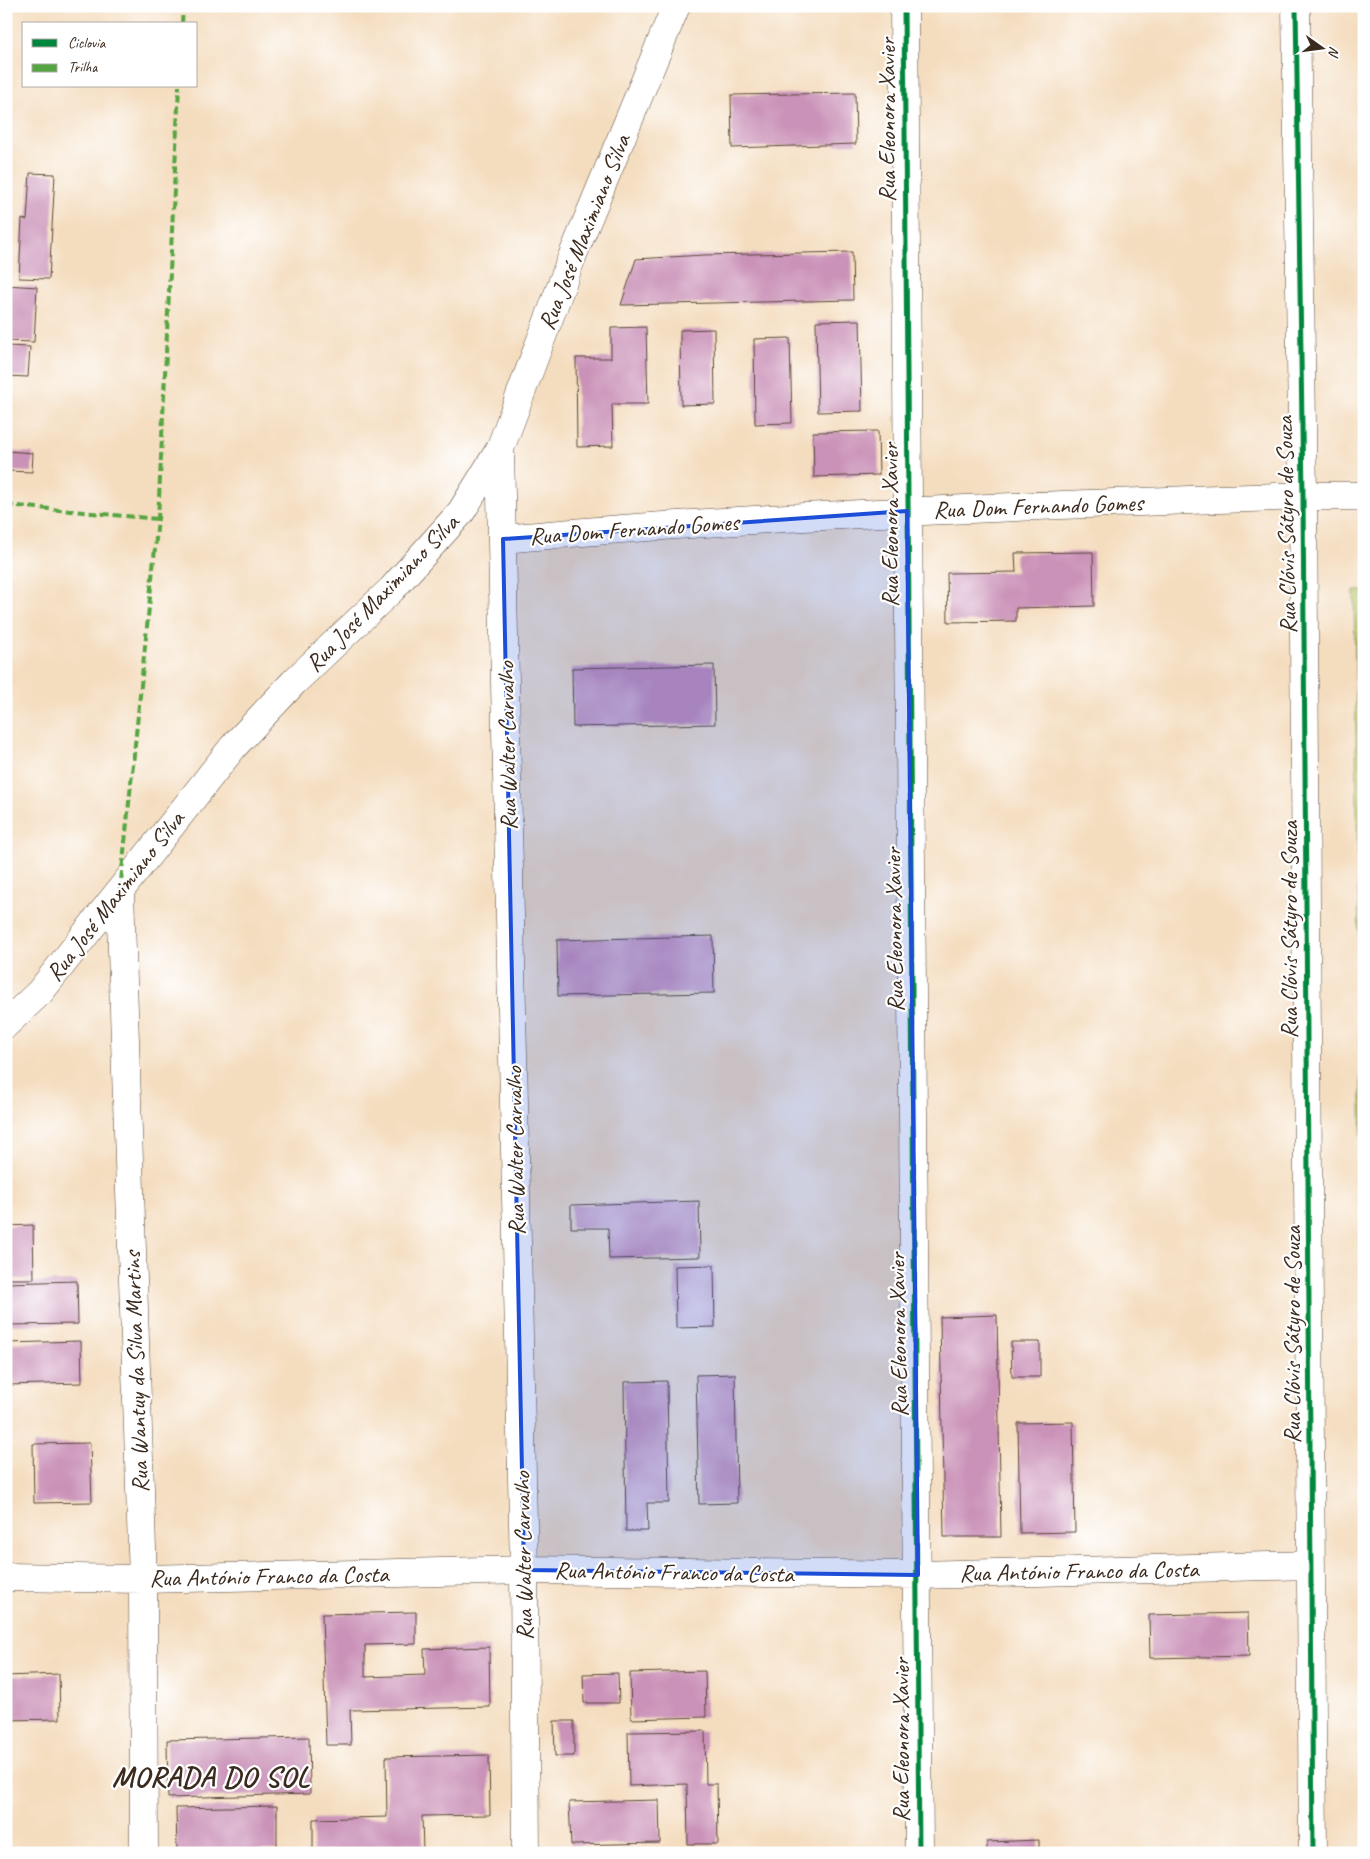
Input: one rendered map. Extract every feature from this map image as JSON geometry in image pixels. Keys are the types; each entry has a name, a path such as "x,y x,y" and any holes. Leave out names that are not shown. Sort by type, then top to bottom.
{"street":[{"name":"Rua José Maximiano Silva","path":"6,1024 40,992 233,747 294,682 392,589 461,512 500,449 572,257 676,6"},
{"name":"Rua Eleonora Xavier","path":"904,6 919,1853"},
{"name":"Rua Clóvis Sátyro de Souza","path":"1296,6 1303,496 1313,1853"},
{"name":"Rua Walter Carvalho","path":"500,449 524,1570 526,1853"},
{"name":"Rua Dom Fernando Gomes","path":"503,539 634,527 907,511 1303,496 1364,496"},
{"name":"Rua Wantuy da Silva Martins","path":"120,891 143,1579 144,1853"},
{"name":"Rua António Franco da Costa","path":"6,1577 143,1579 524,1570 918,1575 1311,1566"}],"highlighted area":[{"path":"907,511 918,1575 524,1570 503,539"}],"green space":[{"path":"1354,591 1364,591 1364,1317"}],"building":[{"path":"855,93 856,144 732,148 731,95"},
{"path":"6,169 11,170 9,215 6,215"},
{"path":"30,173 55,174 49,279 19,278 22,219 27,220"},
{"path":"852,252 853,300 621,305 636,259 704,255"},
{"path":"6,285 37,287 34,342 6,341"},
{"path":"860,320 862,411 818,412 816,321"},
{"path":"646,327 648,404 612,404 613,446 577,447 576,358 611,358 611,328"},
{"path":"714,329 715,404 681,405 680,330"},
{"path":"790,338 792,423 755,424 754,339"},
{"path":"6,346 30,347 28,377 6,376"},
{"path":"878,431 879,475 814,477 813,432"},
{"path":"6,451 33,453 32,472 6,471"},
{"path":"1093,552 1094,606 1016,608 1016,621 948,622 947,573 1016,572 1015,553"},
{"path":"714,665 715,724 573,727 572,668"},
{"path":"713,936 714,993 558,996 557,940"},
{"path":"699,1201 700,1257 609,1259 608,1228 571,1228 571,1205"},
{"path":"33,1225 34,1279 6,1279 6,1226"},
{"path":"714,1265 715,1327 676,1328 675,1266"},
{"path":"77,1281 78,1324 6,1325 6,1283"},
{"path":"997,1315 1001,1537 944,1537 940,1317"},
{"path":"81,1341 82,1383 7,1385 6,1343"},
{"path":"1011,1342 1040,1342 1040,1377 1012,1377"},
{"path":"735,1374 737,1503 699,1504 696,1375"},
{"path":"667,1381 669,1503 647,1503 648,1531 626,1531 624,1382"},
{"path":"1073,1422 1075,1532 1020,1533 1018,1423"},
{"path":"90,1443 92,1502 34,1503 33,1444"},
{"path":"416,1612 416,1644 365,1645 365,1677 425,1675 424,1649 489,1647 490,1707 350,1710 351,1745 326,1745 322,1614"},
{"path":"1248,1613 1249,1656 1150,1658 1149,1615"},
{"path":"705,1671 706,1717 631,1719 630,1673"},
{"path":"618,1673 619,1703 584,1703 583,1674"},
{"path":"59,1674 60,1719 6,1720 6,1676"},
{"path":"554,1721 574,1721 574,1756 555,1756"},
{"path":"705,1731 706,1784 717,1784 718,1844 688,1844 687,1784 629,1786 628,1732"},
{"path":"309,1737 310,1794 168,1798 167,1740"},
{"path":"489,1755 490,1815 422,1816 423,1853 313,1853 313,1819 387,1817 386,1757"},
{"path":"659,1800 660,1843 571,1845 569,1802"},
{"path":"277,1806 277,1850 177,1852 176,1808"},
{"path":"1039,1840 1039,1853 987,1853 987,1842"}],"marked path":[{"path":"182,22 183,6"},
{"path":"120,891 158,519 179,88"},
{"path":"6,505 158,519"}],"cycle path":[{"path":"904,6 919,1853"},
{"path":"1296,6 1303,496 1313,1853"}],"district":[{"name":"MORADA DO SOL","path":"211,1776"}]}
